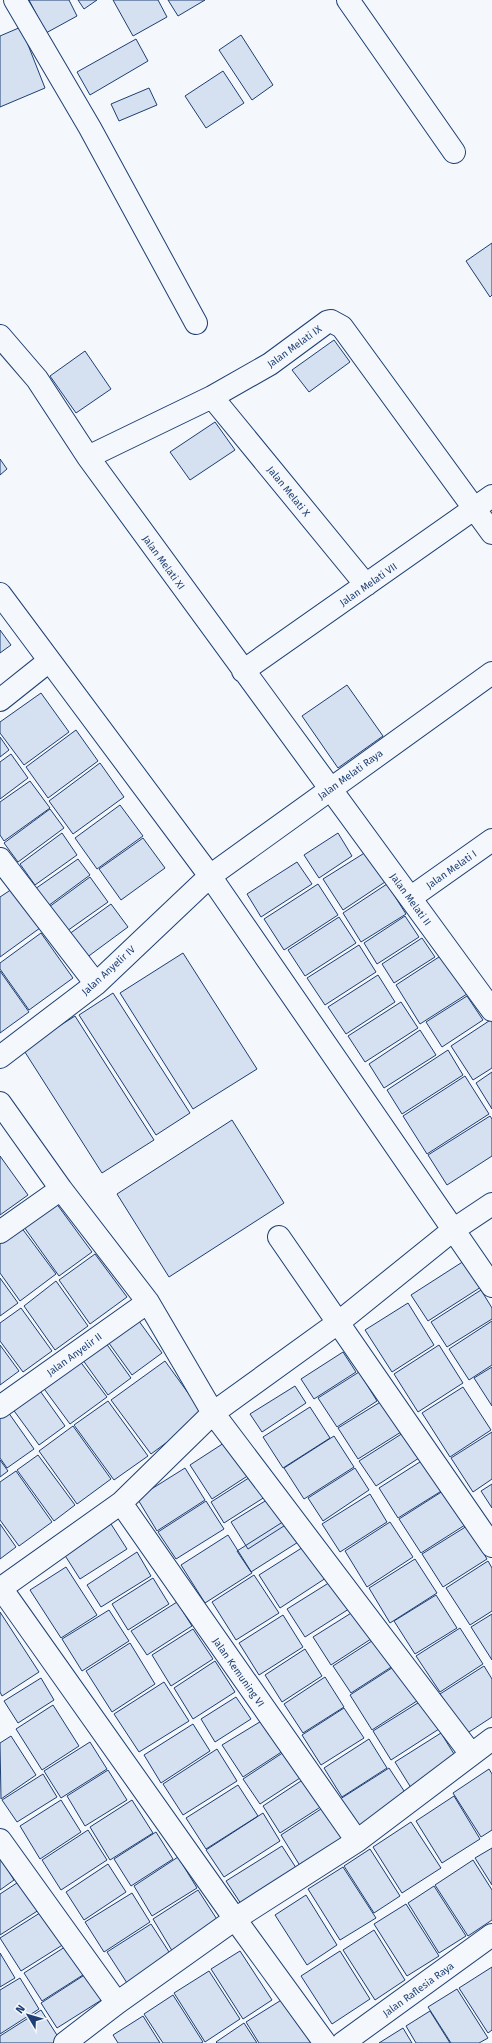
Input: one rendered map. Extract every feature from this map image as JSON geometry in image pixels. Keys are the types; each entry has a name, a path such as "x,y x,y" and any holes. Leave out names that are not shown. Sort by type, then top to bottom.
{"street":[{"path":"15,0 90,128 196,323"},
{"path":"348,0 454,152"},
{"name":"Jalan Melati IX","path":"88,457 212,397 270,364 327,322 338,324 342,327 492,533"},
{"name":"Jalan Melati XI","path":"0,336 37,379 88,457 330,788"},
{"name":"Jalan Melati X","path":"212,397 366,585"},
{"name":"Jalan Melati VII","path":"244,671 492,496"},
{"path":"0,594 210,876 492,1286"},
{"path":"0,700 49,661"},
{"name":"Jalan Melati Raya","path":"210,876 330,788 492,673"},
{"name":"Jalan Melati II","path":"330,788 492,1010"},
{"name":"Jalan Melati I","path":"410,898 492,840"},
{"path":"2,868 96,984"},
{"name":"Jalan Anyelir IV","path":"0,1056 96,984 210,876"},
{"path":"0,1103 60,1189 148,1302 213,1413 471,1754"},
{"path":"0,1232 60,1189"},
{"path":"325,2043 235,1919 1,1588 121,1503 213,1413 339,1322 454,1230 492,1204"},
{"path":"278,1237 339,1322 492,1546"},
{"name":"Jalan Anyelir II","path":"0,1407 148,1302"},
{"name":"Jalan Kemuning VI","path":"121,1503 357,1842"},
{"path":"65,2043 117,2003 235,1919 357,1842 492,1739"},
{"path":"0,1840 117,2003"},
{"name":"Jalan Raflesia Raya","path":"343,2043 492,1935"}],"building":[{"path":"29,0 69,0 77,16 46,33"},
{"path":"78,0 97,0 84,9"},
{"path":"113,0 158,0 167,17 133,36"},
{"path":"168,0 205,0 178,16"},
{"path":"21,27 45,88 0,107 0,36"},
{"path":"241,35 273,85 252,100 219,50"},
{"path":"136,39 148,61 90,95 77,72"},
{"path":"223,71 244,103 206,128 185,96"},
{"path":"149,88 157,105 119,121 111,104"},
{"path":"492,243 492,295 490,297 466,261"},
{"path":"334,340 350,362 309,392 292,370"},
{"path":"85,351 111,389 76,413 50,376"},
{"path":"215,422 235,450 190,480 170,452"},
{"path":"0,459 7,469 0,475"},
{"path":"0,630 11,645 0,653"},
{"path":"347,685 383,736 338,768 302,716"},
{"path":"41,693 69,732 24,765 0,733 0,722"},
{"path":"76,730 98,761 48,798 26,767"},
{"path":"0,737 9,750 0,757"},
{"path":"11,754 28,778 0,799 0,762"},
{"path":"100,763 124,797 73,834 49,801"},
{"path":"30,781 50,808 4,841 0,835 0,802"},
{"path":"120,805 143,836 97,869 75,838"},
{"path":"50,809 64,828 18,862 4,843"},
{"path":"62,833 77,855 35,885 20,864"},
{"path":"338,833 352,856 319,878 304,855"},
{"path":"143,838 165,868 121,900 99,869"},
{"path":"366,852 385,882 343,910 323,879"},
{"path":"78,859 90,875 48,906 35,889"},
{"path":"297,862 312,884 261,917 247,894"},
{"path":"90,877 108,902 67,931 49,907"},
{"path":"318,884 338,915 284,950 264,919"},
{"path":"387,884 406,914 361,942 343,913"},
{"path":"12,889 40,928 0,957 0,897"},
{"path":"111,904 128,927 82,961 65,937"},
{"path":"405,916 419,937 377,964 364,943"},
{"path":"339,917 356,943 305,976 288,950"},
{"path":"41,933 73,978 29,1010 0,969 0,963"},
{"path":"422,938 435,957 394,983 382,964"},
{"path":"359,945 376,972 325,1005 307,978"},
{"path":"183,953 257,1069 193,1109 120,993"},
{"path":"442,955 467,994 420,1024 396,985"},
{"path":"0,971 29,1012 0,1033"},
{"path":"378,975 395,1002 346,1034 328,1007"},
{"path":"113,993 190,1113 156,1135 79,1015"},
{"path":"467,996 483,1020 442,1047 426,1022"},
{"path":"401,1002 418,1028 365,1062 348,1036"},
{"path":"75,1016 154,1140 102,1173 23,1049"},
{"path":"492,1019 492,1068 473,1080 451,1046"},
{"path":"420,1030 436,1055 384,1088 369,1064"},
{"path":"448,1050 463,1075 402,1114 387,1090"},
{"path":"492,1072 492,1109 476,1083"},
{"path":"465,1076 489,1114 427,1154 403,1116"},
{"path":"490,1116 492,1119 492,1156 447,1185 428,1155"},
{"path":"232,1120 284,1203 169,1277 117,1194"},
{"path":"0,1156 28,1195 0,1215"},
{"path":"56,1203 92,1252 59,1276 24,1227"},
{"path":"21,1227 56,1274 20,1301 0,1273 0,1243"},
{"path":"95,1254 127,1297 90,1324 59,1280"},
{"path":"464,1261 481,1287 428,1321 411,1295"},
{"path":"0,1278 18,1303 0,1316"},
{"path":"56,1281 88,1326 55,1350 24,1306"},
{"path":"481,1290 492,1308 492,1319 447,1347 431,1322"},
{"path":"408,1303 434,1345 392,1372 365,1330"},
{"path":"21,1308 52,1351 23,1372 0,1341 0,1323"},
{"path":"136,1317 162,1353 132,1375 106,1339"},
{"path":"492,1321 492,1365 469,1380 449,1349"},
{"path":"103,1339 131,1378 108,1395 80,1356"},
{"path":"0,1345 19,1371 0,1385"},
{"path":"439,1345 463,1383 418,1412 394,1374"},
{"path":"343,1352 356,1372 314,1399 301,1379"},
{"path":"79,1360 107,1397 70,1424 42,1386"},
{"path":"165,1361 204,1415 151,1454 111,1400"},
{"path":"492,1367 492,1406 474,1378"},
{"path":"359,1372 377,1401 337,1427 318,1398"},
{"path":"295,1386 306,1403 262,1432 250,1414"},
{"path":"463,1387 491,1430 450,1457 422,1413"},
{"path":"38,1388 65,1426 39,1445 12,1408"},
{"path":"108,1401 148,1456 114,1480 74,1425"},
{"path":"382,1401 401,1432 358,1459 338,1428"},
{"path":"310,1407 330,1438 283,1468 263,1437"},
{"path":"8,1412 34,1449 7,1468 0,1458 0,1418"},
{"path":"73,1426 111,1479 77,1504 39,1451"},
{"path":"492,1432 492,1479 473,1492 451,1458"},
{"path":"403,1433 419,1458 376,1486 359,1461"},
{"path":"334,1436 354,1467 304,1499 284,1468"},
{"path":"227,1441 249,1475 212,1499 190,1465"},
{"path":"38,1455 75,1505 54,1521 17,1470"},
{"path":"0,1460 8,1471 0,1477"},
{"path":"423,1460 443,1490 398,1518 379,1488"},
{"path":"185,1468 205,1500 157,1531 137,1498"},
{"path":"355,1468 369,1490 323,1521 308,1498"},
{"path":"16,1471 52,1522 19,1546 0,1520 0,1482"},
{"path":"255,1474 268,1495 224,1523 211,1502"},
{"path":"492,1484 492,1508 481,1491"},
{"path":"443,1491 465,1525 421,1553 399,1519"},
{"path":"370,1494 387,1522 340,1552 322,1524"},
{"path":"270,1498 287,1524 248,1549 231,1522"},
{"path":"206,1501 224,1529 176,1559 158,1532"},
{"path":"289,1518 303,1539 251,1572 237,1551"},
{"path":"390,1522 413,1557 367,1587 345,1551"},
{"path":"0,1524 16,1547 0,1559"},
{"path":"111,1524 127,1549 80,1579 64,1554"},
{"path":"467,1526 487,1559 443,1587 422,1554"},
{"path":"228,1535 252,1573 205,1603 181,1565"},
{"path":"308,1544 329,1576 280,1608 259,1575"},
{"path":"137,1552 151,1576 101,1607 87,1585"},
{"path":"415,1559 437,1593 390,1623 369,1588"},
{"path":"488,1561 492,1568 492,1611 470,1625 446,1588"},
{"path":"66,1567 97,1615 61,1638 30,1590"},
{"path":"254,1575 279,1613 236,1640 212,1602"},
{"path":"153,1578 169,1604 128,1630 112,1604"},
{"path":"335,1579 352,1607 305,1637 287,1609"},
{"path":"436,1595 457,1628 415,1654 394,1621"},
{"path":"177,1602 192,1626 147,1655 131,1631"},
{"path":"109,1610 129,1641 82,1671 62,1639"},
{"path":"356,1610 374,1637 331,1665 313,1637"},
{"path":"0,1612 39,1672 2,1696 0,1692"},
{"path":"492,1614 492,1660 471,1627"},
{"path":"283,1615 303,1647 259,1675 239,1643"},
{"path":"460,1628 483,1664 440,1692 416,1656"},
{"path":"193,1629 213,1659 171,1686 152,1655"},
{"path":"378,1637 396,1664 351,1693 333,1666"},
{"path":"130,1643 155,1684 112,1712 86,1671"},
{"path":"305,1649 322,1676 282,1702 265,1675"},
{"path":"215,1661 235,1692 193,1719 174,1688"},
{"path":"398,1664 420,1699 372,1730 350,1695"},
{"path":"484,1666 492,1679 492,1717 466,1734 440,1694"},
{"path":"325,1677 344,1707 303,1733 284,1704"},
{"path":"41,1678 54,1700 18,1723 4,1701"},
{"path":"164,1682 189,1721 139,1752 114,1714"},
{"path":"236,1697 251,1719 215,1742 201,1719"},
{"path":"421,1701 439,1729 391,1760 373,1731"},
{"path":"53,1705 79,1746 42,1770 16,1729"},
{"path":"344,1708 364,1738 321,1765 302,1735"},
{"path":"263,1720 283,1751 243,1777 222,1745"},
{"path":"193,1724 210,1751 161,1783 144,1755"},
{"path":"441,1733 459,1762 413,1791 395,1762"},
{"path":"11,1736 36,1775 1,1799 0,1743"},
{"path":"369,1739 387,1768 342,1797 324,1768"},
{"path":"90,1742 107,1769 61,1798 44,1771"},
{"path":"217,1749 237,1781 183,1815 163,1784"},
{"path":"284,1752 300,1778 260,1804 243,1779"},
{"path":"389,1768 410,1800 358,1833 337,1801"},
{"path":"489,1769 492,1774 492,1830 481,1837 453,1793"},
{"path":"108,1770 127,1800 85,1826 67,1796"},
{"path":"43,1774 57,1797 17,1822 2,1800"},
{"path":"304,1779 322,1806 280,1833 263,1806"},
{"path":"238,1785 258,1816 206,1849 186,1818"},
{"path":"454,1796 480,1839 442,1863 416,1821"},
{"path":"61,1800 81,1832 40,1859 20,1826"},
{"path":"132,1800 153,1833 110,1860 90,1827"},
{"path":"324,1807 345,1841 302,1869 281,1835"},
{"path":"263,1813 280,1841 224,1877 206,1850"},
{"path":"411,1822 441,1868 402,1893 373,1847"},
{"path":"88,1830 107,1860 61,1890 42,1860"},
{"path":"156,1832 173,1859 131,1886 114,1859"},
{"path":"282,1846 300,1874 245,1910 226,1881"},
{"path":"492,1848 492,1885 475,1858"},
{"path":"370,1849 400,1896 374,1913 344,1866"},
{"path":"0,1857 14,1880 0,1890"},
{"path":"178,1857 197,1888 152,1916 134,1886"},
{"path":"473,1860 492,1890 492,1920 468,1936 435,1885"},
{"path":"108,1864 126,1892 84,1920 66,1892"},
{"path":"343,1867 376,1918 340,1940 308,1889"},
{"path":"23,1879 42,1908 0,1935 0,1894"},
{"path":"434,1886 466,1936 439,1953 408,1903"},
{"path":"198,1890 220,1924 174,1954 153,1919"},
{"path":"132,1893 150,1922 104,1952 85,1922"},
{"path":"306,1895 337,1945 307,1965 275,1915"},
{"path":"406,1904 439,1956 407,1976 374,1924"},
{"path":"43,1911 64,1944 21,1971 0,1938"},
{"path":"151,1924 171,1955 127,1983 107,1952"},
{"path":"374,1930 405,1980 375,2000 343,1950"},
{"path":"68,1945 86,1973 42,2001 24,1973"},
{"path":"240,1951 272,2000 243,2019 211,1969"},
{"path":"340,1951 370,1999 332,2024 301,1976"},
{"path":"0,1953 15,1978 0,1987"},
{"path":"492,1967 492,2030 488,2033 459,1988"},
{"path":"209,1971 240,2019 205,2042 174,1993"},
{"path":"86,1974 103,1999 57,2028 41,2003"},
{"path":"20,1978 39,2009 0,2034 0,1990"},
{"path":"457,1989 488,2038 479,2043 451,2043 428,2007"},
{"path":"173,1995 203,2042 163,2043 144,2014"},
{"path":"283,1999 311,2043 259,2043 246,2022"},
{"path":"41,2010 62,2043 0,2043 0,2036"},
{"path":"430,2011 450,2043 416,2043 406,2026"},
{"path":"143,2016 160,2043 118,2043 113,2035"},
{"path":"244,2023 257,2043 216,2042"},
{"path":"403,2028 412,2043 379,2043"}]}
